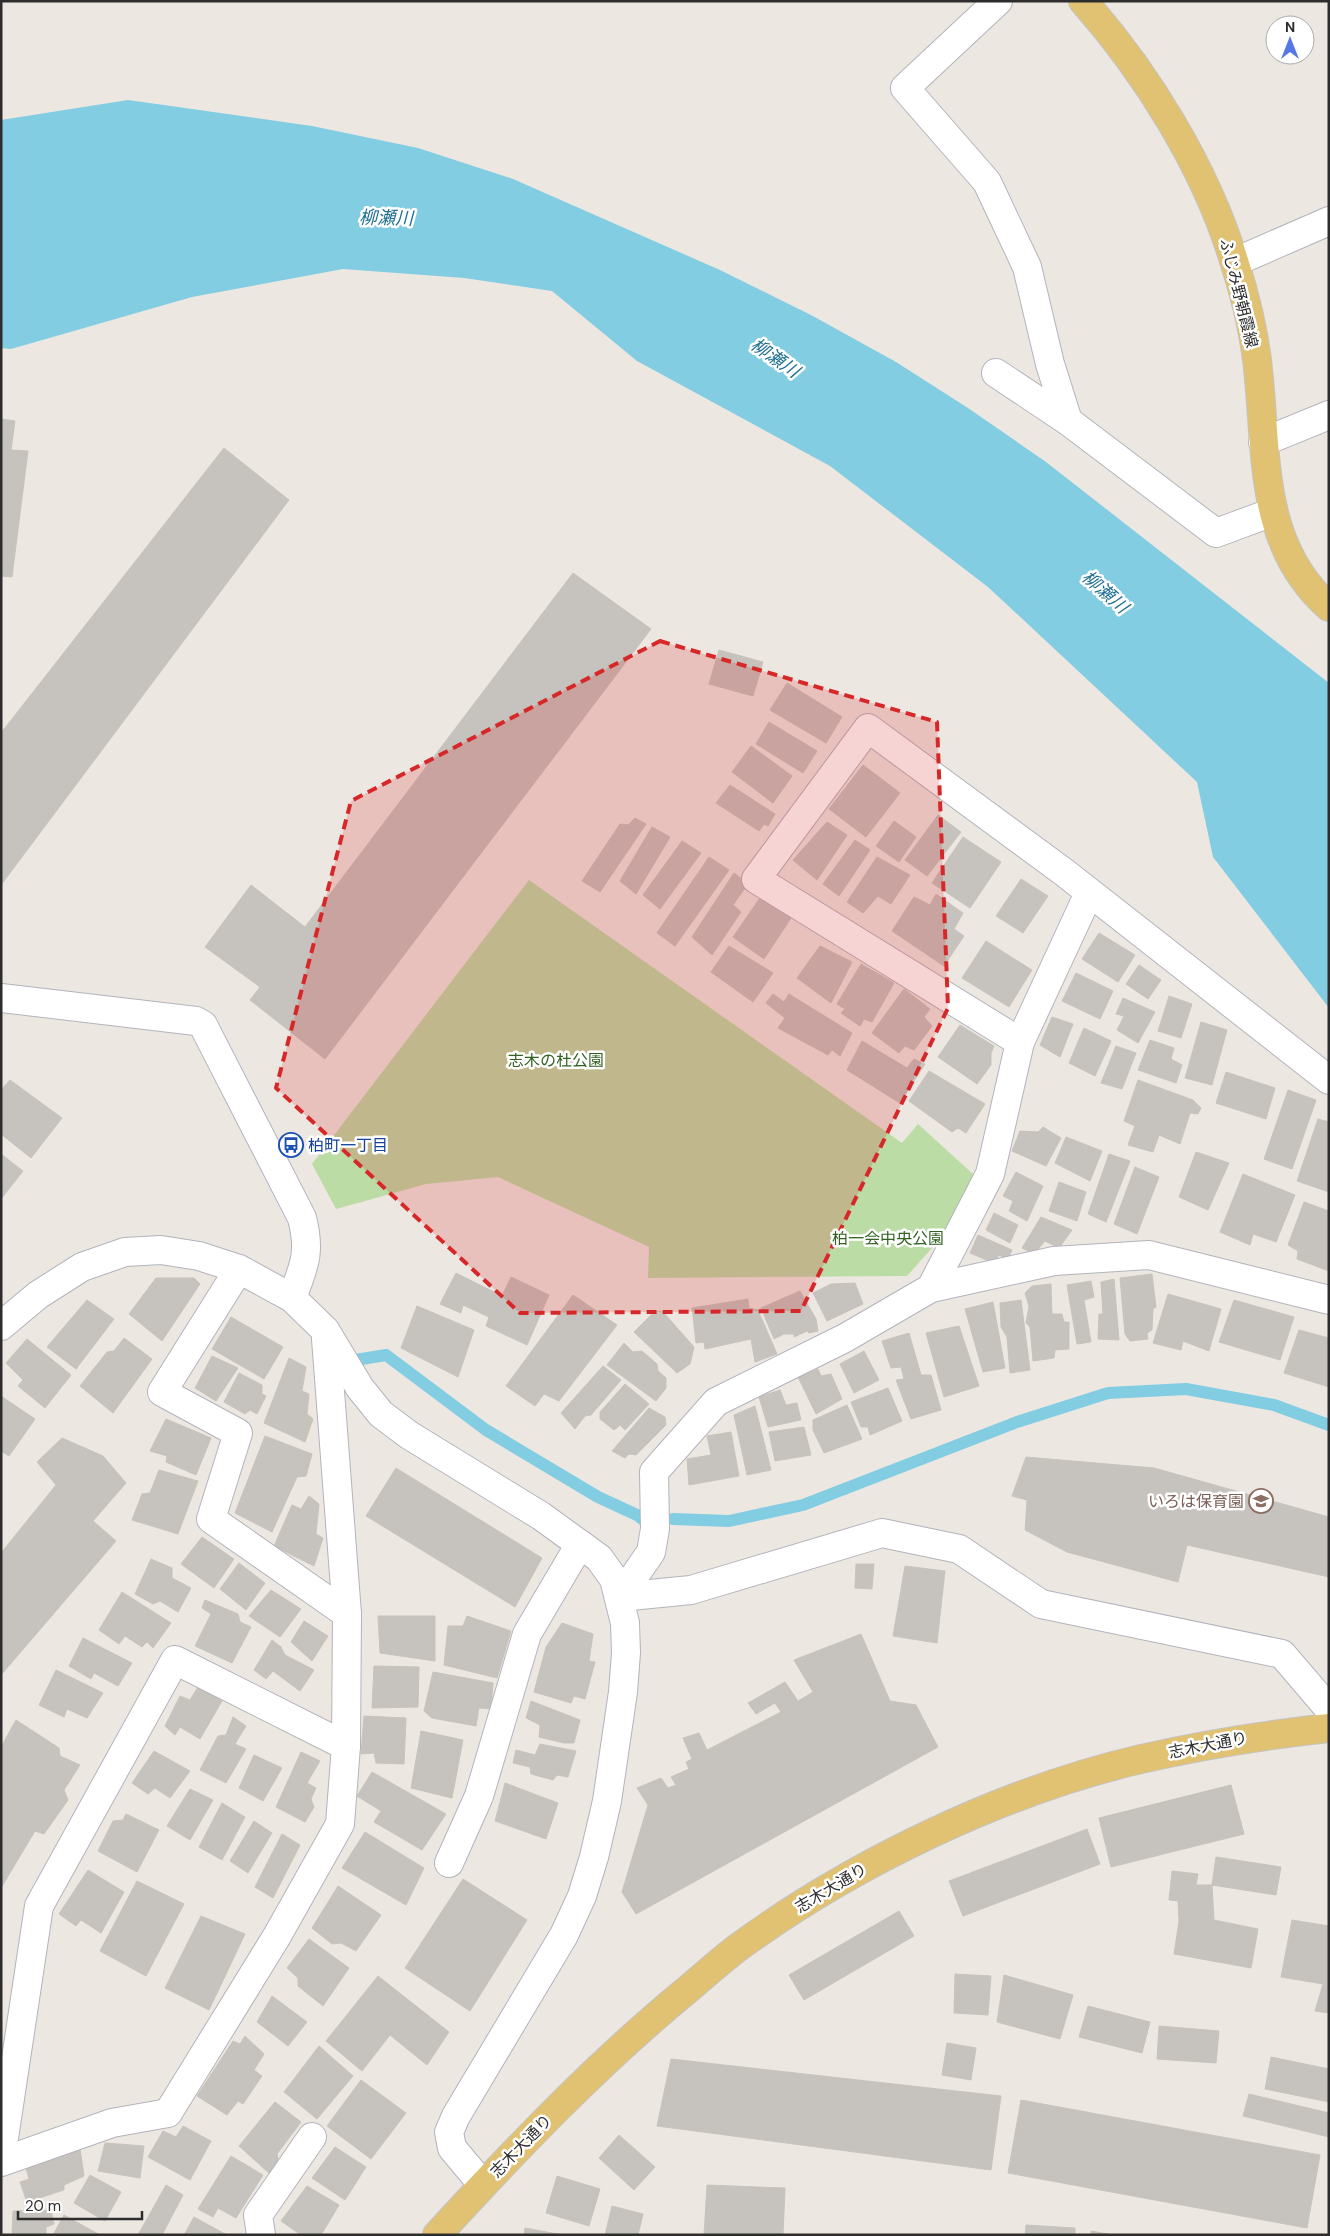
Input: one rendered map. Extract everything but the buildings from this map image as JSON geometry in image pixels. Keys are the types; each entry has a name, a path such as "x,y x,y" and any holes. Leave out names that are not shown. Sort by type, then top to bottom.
{"main road":[{"name":"ふじみ野朝霞線","path":"1083,1 1123,50 1178,138 1205,189 1235,262 1248,314 1259,378 1263,442 1273,512 1280,538 1298,570 1318,598 1329,607"},
{"name":"志木大通り","path":"437,2235 483,2184 572,2093 657,2015 739,1947 827,1888 924,1837 1036,1790 1138,1760 1248,1737 1329,1728"}],"street":[{"path":"998,1 905,88 987,182 1027,267 1050,364 1068,421"},
{"path":"1235,262 1329,221"},
{"path":"996,373 1068,421 1216,533 1273,512"},
{"path":"1263,442 1329,415"},
{"path":"1020,1042 756,878 868,728 1089,893 1329,1080"},
{"path":"931,1288 990,1174 1020,1042 1089,893"},
{"path":"1,998 196,1021 203,1025 302,1218 308,1240 304,1267 292,1298"},
{"path":"1,1326 38,1295 82,1267 125,1252 161,1250 199,1256 239,1269 292,1298 325,1330 360,1388 381,1414 409,1435 541,1516 599,1558 614,1579 626,1623 623,1692 606,1800 582,1896 564,1935 456,2116 449,2132 452,2148 483,2184"},
{"path":"620,1596 651,1552 655,1529 654,1472 716,1402 845,1338 931,1288 1054,1261 1149,1255 1329,1300"},
{"path":"239,1269 162,1392 238,1433 211,1518 347,1614"},
{"path":"325,1330 347,1614 346,1746 340,1824 277,1936 168,2113 112,2123 1,2160 39,1906 175,1660 346,1746"},
{"path":"620,1596 691,1590 882,1533 959,1549 1041,1604 1282,1654 1329,1709"},
{"path":"449,1864 479,1796 527,1634 580,1544"},
{"path":"261,2235 258,2215 312,2137"}],"highlighted area":[{"path":"660,641 937,722 948,1008 801,1311 520,1313 276,1088 351,801"}],"green space":[{"name":"志木の杜公園","path":"529,880 902,1143 918,1124 974,1175 950,1228 907,1276 648,1278 649,1247 498,1177 426,1184 336,1209 312,1164"}],"water":[{"name":"柳瀬川","path":"128,100 312,126 418,148 513,179 720,270 811,315 896,362 968,408 1046,462 1329,683 1329,1008 1213,857 1197,782 988,587 830,466 637,361 552,291 464,278 343,269 192,297 11,349 1,348 1,120"}],"waterway":[{"path":"343,1362 386,1355 486,1430 598,1497 637,1515 654,1528"},
{"path":"673,1519 729,1521 803,1505 1017,1422 1108,1393 1186,1389 1274,1405 1329,1425"}],"place":[{"name":"柏町一丁目","path":"291,1145"},
{"name":"いろは保育園","path":"1261,1501"}],"park label":[{"name":"柏一会中央公園","path":"888,1238"}]}
